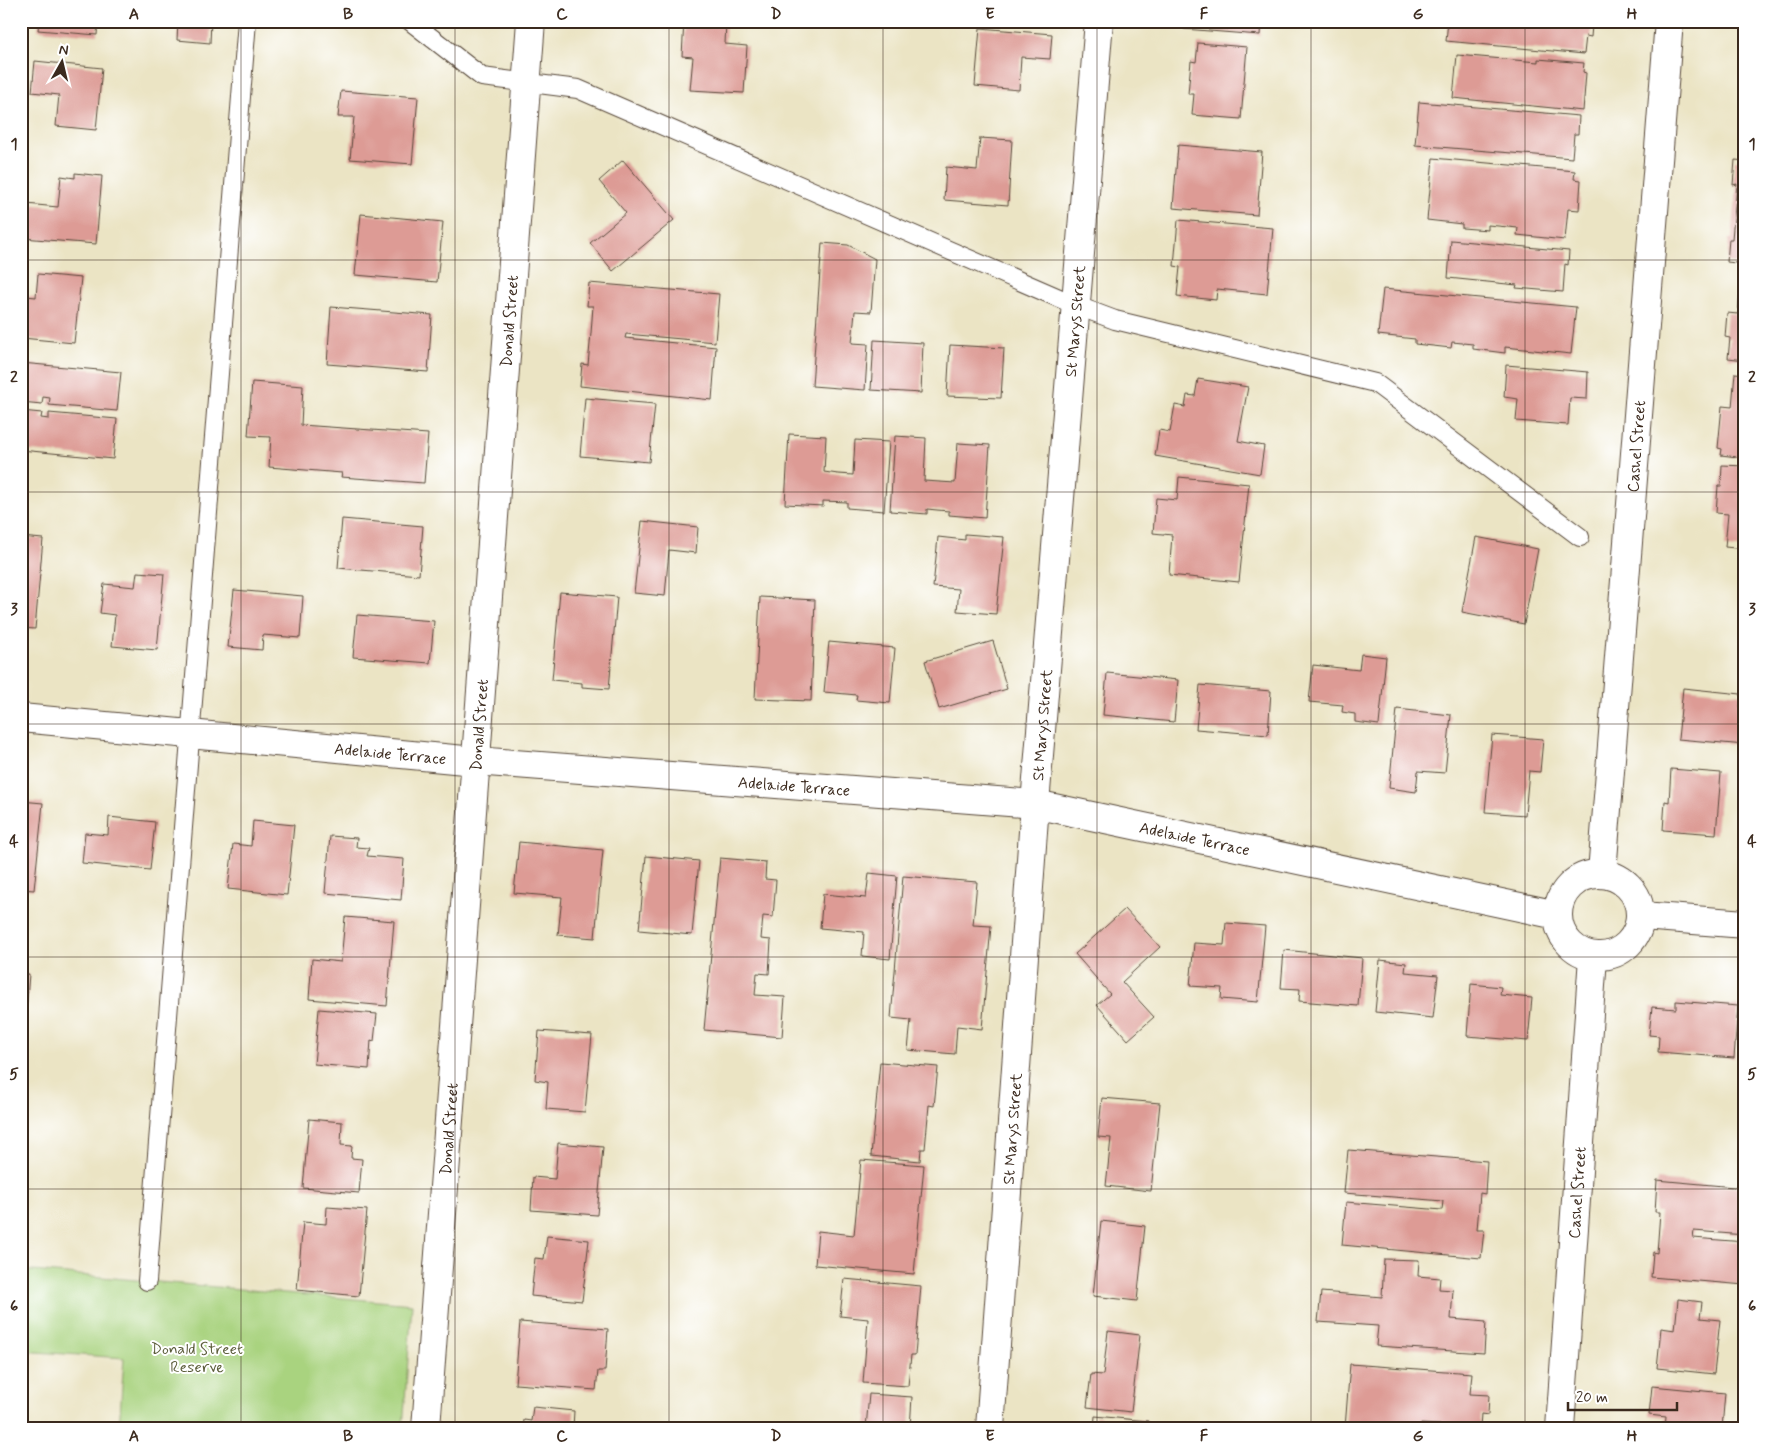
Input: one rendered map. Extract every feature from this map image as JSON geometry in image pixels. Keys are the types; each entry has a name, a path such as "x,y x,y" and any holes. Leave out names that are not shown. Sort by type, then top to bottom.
{"street":[{"name":"Donald Street","path":"426,1428 531,21"},
{"name":"St Marys Street","path":"990,1428 1035,804 1099,21"},
{"name":"Cashel Street","path":"1602,873 1668,21"},
{"name":"Adelaide Terrace","path":"21,718 475,761 1035,804 1557,915"},
{"path":"1602,873 1619,878 1636,895 1642,916 1636,935 1620,951 1594,957 1576,950 1562,935 1557,915 1562,897 1578,879 1602,873"},
{"path":"1642,916 1745,924"},
{"name":"Cashel Street","path":"1560,1428 1594,957"}],"lane":[{"path":"147,1281 247,21"},
{"path":"410,21 482,77 578,89 1075,305 1115,320 1375,383 1580,537"}],"green space":[{"name":"Donald Street Reserve","path":"21,1270 412,1304 403,1428 119,1428 124,1358 21,1351"}],"building":[{"path":"39,21 98,21 97,35 38,30"},
{"path":"178,21 211,21 210,43 177,40"},
{"path":"628,21 664,21 664,26 627,23"},
{"path":"684,21 726,21 725,44 747,46 744,93 690,90 693,57 682,56"},
{"path":"1185,21 1261,21 1260,35 1184,29"},
{"path":"1448,21 1586,21 1586,24 1592,25 1591,37 1586,36 1584,54 1446,41"},
{"path":"980,28 1052,34 1050,59 1021,57 1019,90 975,86"},
{"path":"1198,43 1247,47 1241,119 1192,115 1194,94 1188,94 1191,61 1196,62"},
{"path":"1457,55 1538,62 1538,59 1584,63 1583,72 1586,73 1583,111 1453,98"},
{"path":"35,61 102,68 96,130 56,126 59,95 32,92"},
{"path":"341,91 418,97 412,164 350,159 354,117 338,117"},
{"path":"1419,102 1579,116 1578,134 1574,134 1572,158 1415,145"},
{"path":"980,138 1012,140 1008,205 944,200 946,167 977,170"},
{"path":"1178,145 1262,152 1257,215 1173,208"},
{"path":"1433,158 1575,171 1574,179 1581,180 1579,210 1568,209 1565,240 1517,235 1518,228 1488,225 1488,230 1462,228 1462,224 1427,220"},
{"path":"623,160 674,220 613,271 590,243 626,213 599,181"},
{"path":"1735,160 1745,161 1745,264 1727,262 1729,239 1732,239 1737,184 1733,185"},
{"path":"75,173 102,176 96,244 23,238 26,204 58,207 61,176 75,178"},
{"path":"361,214 443,222 437,282 355,275"},
{"path":"1178,220 1273,228 1267,294 1217,289 1216,300 1177,296 1180,267 1174,266"},
{"path":"1451,240 1569,251 1568,265 1565,264 1563,292 1516,288 1517,285 1448,278"},
{"path":"822,243 848,245 875,259 871,312 855,311 852,343 868,344 865,390 812,386"},
{"path":"38,274 81,278 74,343 22,338 26,296 36,297"},
{"path":"1741,278 1745,279 1745,360 1728,358 1730,338 1725,337 1727,313 1738,314"},
{"path":"589,283 719,294 715,342 626,334 625,338 716,347 712,400 580,386 582,364 588,365 591,333 593,306 587,306"},
{"path":"1383,289 1576,307 1571,354 1505,347 1505,353 1473,349 1473,344 1452,342 1451,348 1415,344 1415,339 1378,335"},
{"path":"331,307 432,315 428,372 327,364"},
{"path":"874,340 923,343 921,393 871,390"},
{"path":"950,345 1004,348 1001,398 947,396"},
{"path":"21,363 121,372 117,411 49,405 50,398 43,397 42,404 21,402"},
{"path":"1506,365 1588,372 1587,399 1570,398 1568,425 1516,421 1518,399 1504,397"},
{"path":"1735,373 1745,374 1745,458 1721,455 1722,449 1718,448 1722,406 1732,407"},
{"path":"1198,379 1248,387 1238,441 1264,446 1260,474 1155,456 1159,430 1170,432 1175,405 1185,407 1187,395 1195,396"},
{"path":"252,382 303,386 301,425 428,434 424,483 341,477 342,473 269,467 271,437 248,436"},
{"path":"585,398 655,404 649,462 580,456"},
{"path":"21,411 42,413 41,418 49,419 49,413 117,419 113,459 21,450"},
{"path":"789,434 826,436 824,472 838,474 853,475 855,440 889,442 884,511 847,508 847,502 823,501 823,506 785,504"},
{"path":"895,436 926,438 924,481 955,483 958,443 990,445 985,518 949,515 949,511 927,509 927,514 890,511"},
{"path":"1722,465 1745,466 1745,549 1725,547 1728,514 1716,513 1718,486 1721,486"},
{"path":"1179,477 1249,484 1239,582 1169,575 1172,535 1153,533 1156,498 1177,500"},
{"path":"342,519 423,526 419,575 338,568"},
{"path":"642,521 698,527 696,553 669,550 665,596 634,593"},
{"path":"965,534 1004,537 996,614 957,611 959,589 933,587 938,537 965,540"},
{"path":"21,537 43,539 35,629 21,628"},
{"path":"1476,537 1538,549 1524,624 1462,612"},
{"path":"137,572 164,574 157,650 112,646 115,615 100,613 104,584 135,587"},
{"path":"234,590 303,596 300,638 263,635 262,650 228,647"},
{"path":"560,592 617,597 609,689 582,687 582,683 552,680"},
{"path":"760,597 815,600 811,701 755,699"},
{"path":"357,615 434,621 430,663 353,657"},
{"path":"993,641 1007,689 939,709 925,661"},
{"path":"829,642 895,648 890,703 856,700 857,695 824,692"},
{"path":"1361,654 1386,657 1379,725 1355,722 1355,714 1342,712 1343,705 1309,702 1313,665 1359,670"},
{"path":"1107,673 1178,680 1174,722 1103,715"},
{"path":"1200,685 1271,691 1268,735 1196,729"},
{"path":"1683,688 1741,694 1740,708 1745,709 1745,745 1678,739"},
{"path":"1397,709 1451,715 1445,773 1418,771 1416,792 1389,788"},
{"path":"1492,735 1543,739 1540,772 1529,771 1525,815 1485,812"},
{"path":"1671,769 1721,773 1716,834 1663,830 1665,801 1669,802"},
{"path":"21,801 43,803 34,890 21,889"},
{"path":"109,817 155,822 150,870 82,863 85,833 108,835"},
{"path":"253,821 294,825 287,895 228,889 233,844 251,846"},
{"path":"330,836 357,838 356,847 369,848 367,856 404,859 401,900 325,893"},
{"path":"519,842 603,850 595,938 558,935 562,897 514,893"},
{"path":"646,856 699,861 692,935 639,930"},
{"path":"720,858 766,862 765,879 776,880 773,917 763,916 761,939 771,940 769,974 757,973 755,995 785,997 782,1037 704,1030"},
{"path":"869,873 897,876 890,959 862,956 864,932 820,928 823,894 866,898"},
{"path":"903,876 977,882 973,925 991,926 982,1029 957,1026 955,1054 908,1050 911,1020 891,1018"},
{"path":"1125,909 1160,947 1122,982 1154,1017 1128,1040 1097,1005 1110,994 1075,954"},
{"path":"345,917 394,921 387,1006 309,999 312,959 341,962"},
{"path":"1226,923 1265,926 1258,1002 1221,999 1222,988 1190,986 1194,943 1224,945"},
{"path":"1284,950 1362,958 1358,1006 1299,1001 1300,989 1281,988"},
{"path":"1380,960 1406,963 1405,972 1438,975 1433,1018 1375,1012"},
{"path":"21,974 29,974 23,1050 21,1050"},
{"path":"1471,984 1501,987 1500,995 1532,998 1528,1041 1467,1036"},
{"path":"1676,1001 1738,1006 1734,1058 1658,1052 1659,1036 1649,1035 1652,1007 1676,1009"},
{"path":"319,1009 377,1014 374,1041 371,1040 369,1069 314,1064"},
{"path":"539,1031 592,1035 585,1112 546,1109 548,1082 535,1080"},
{"path":"880,1062 938,1067 934,1106 929,1105 925,1149 921,1149 920,1161 871,1156"},
{"path":"1102,1098 1160,1103 1151,1191 1106,1186 1111,1138 1098,1137"},
{"path":"309,1119 342,1122 341,1145 352,1146 351,1158 362,1159 359,1193 303,1188"},
{"path":"558,1143 603,1147 597,1215 531,1210 533,1177 555,1179"},
{"path":"1348,1150 1487,1161 1485,1194 1480,1193 1477,1230 1484,1230 1481,1258 1342,1245 1346,1202 1442,1210 1443,1201 1344,1193"},
{"path":"861,1160 924,1165 914,1274 815,1265 818,1231 854,1235"},
{"path":"1657,1180 1745,1188 1745,1235 1694,1231 1693,1238 1745,1242 1745,1285 1651,1277 1653,1252 1657,1253 1660,1212 1655,1212"},
{"path":"327,1207 367,1210 359,1296 297,1290 303,1222 326,1224"},
{"path":"1101,1221 1145,1226 1137,1301 1093,1296"},
{"path":"547,1236 589,1240 582,1301 531,1296 535,1258 544,1259"},
{"path":"1384,1259 1419,1260 1418,1276 1440,1278 1439,1289 1453,1290 1451,1319 1486,1322 1484,1353 1376,1346 1378,1326 1318,1322 1321,1292 1382,1297"},
{"path":"844,1279 921,1286 915,1355 911,1355 908,1386 863,1383 868,1319 840,1316"},
{"path":"1678,1299 1702,1302 1700,1318 1720,1320 1714,1374 1657,1368 1661,1328 1675,1330"},
{"path":"520,1322 608,1329 605,1371 598,1371 596,1390 515,1384"},
{"path":"1108,1331 1140,1335 1131,1412 1087,1407 1091,1374 1103,1375"},
{"path":"1350,1364 1472,1373 1470,1394 1489,1395 1488,1415 1481,1414 1480,1428 1440,1428 1440,1425 1420,1424 1420,1428 1345,1428"},
{"path":"1652,1386 1725,1393 1722,1428 1665,1428 1666,1417 1649,1415"},
{"path":"869,1394 912,1397 910,1428 866,1428"},
{"path":"533,1407 574,1411 573,1428 523,1428 524,1420 531,1421"},
{"path":"1095,1416 1148,1421 1147,1428 1094,1428"}]}
